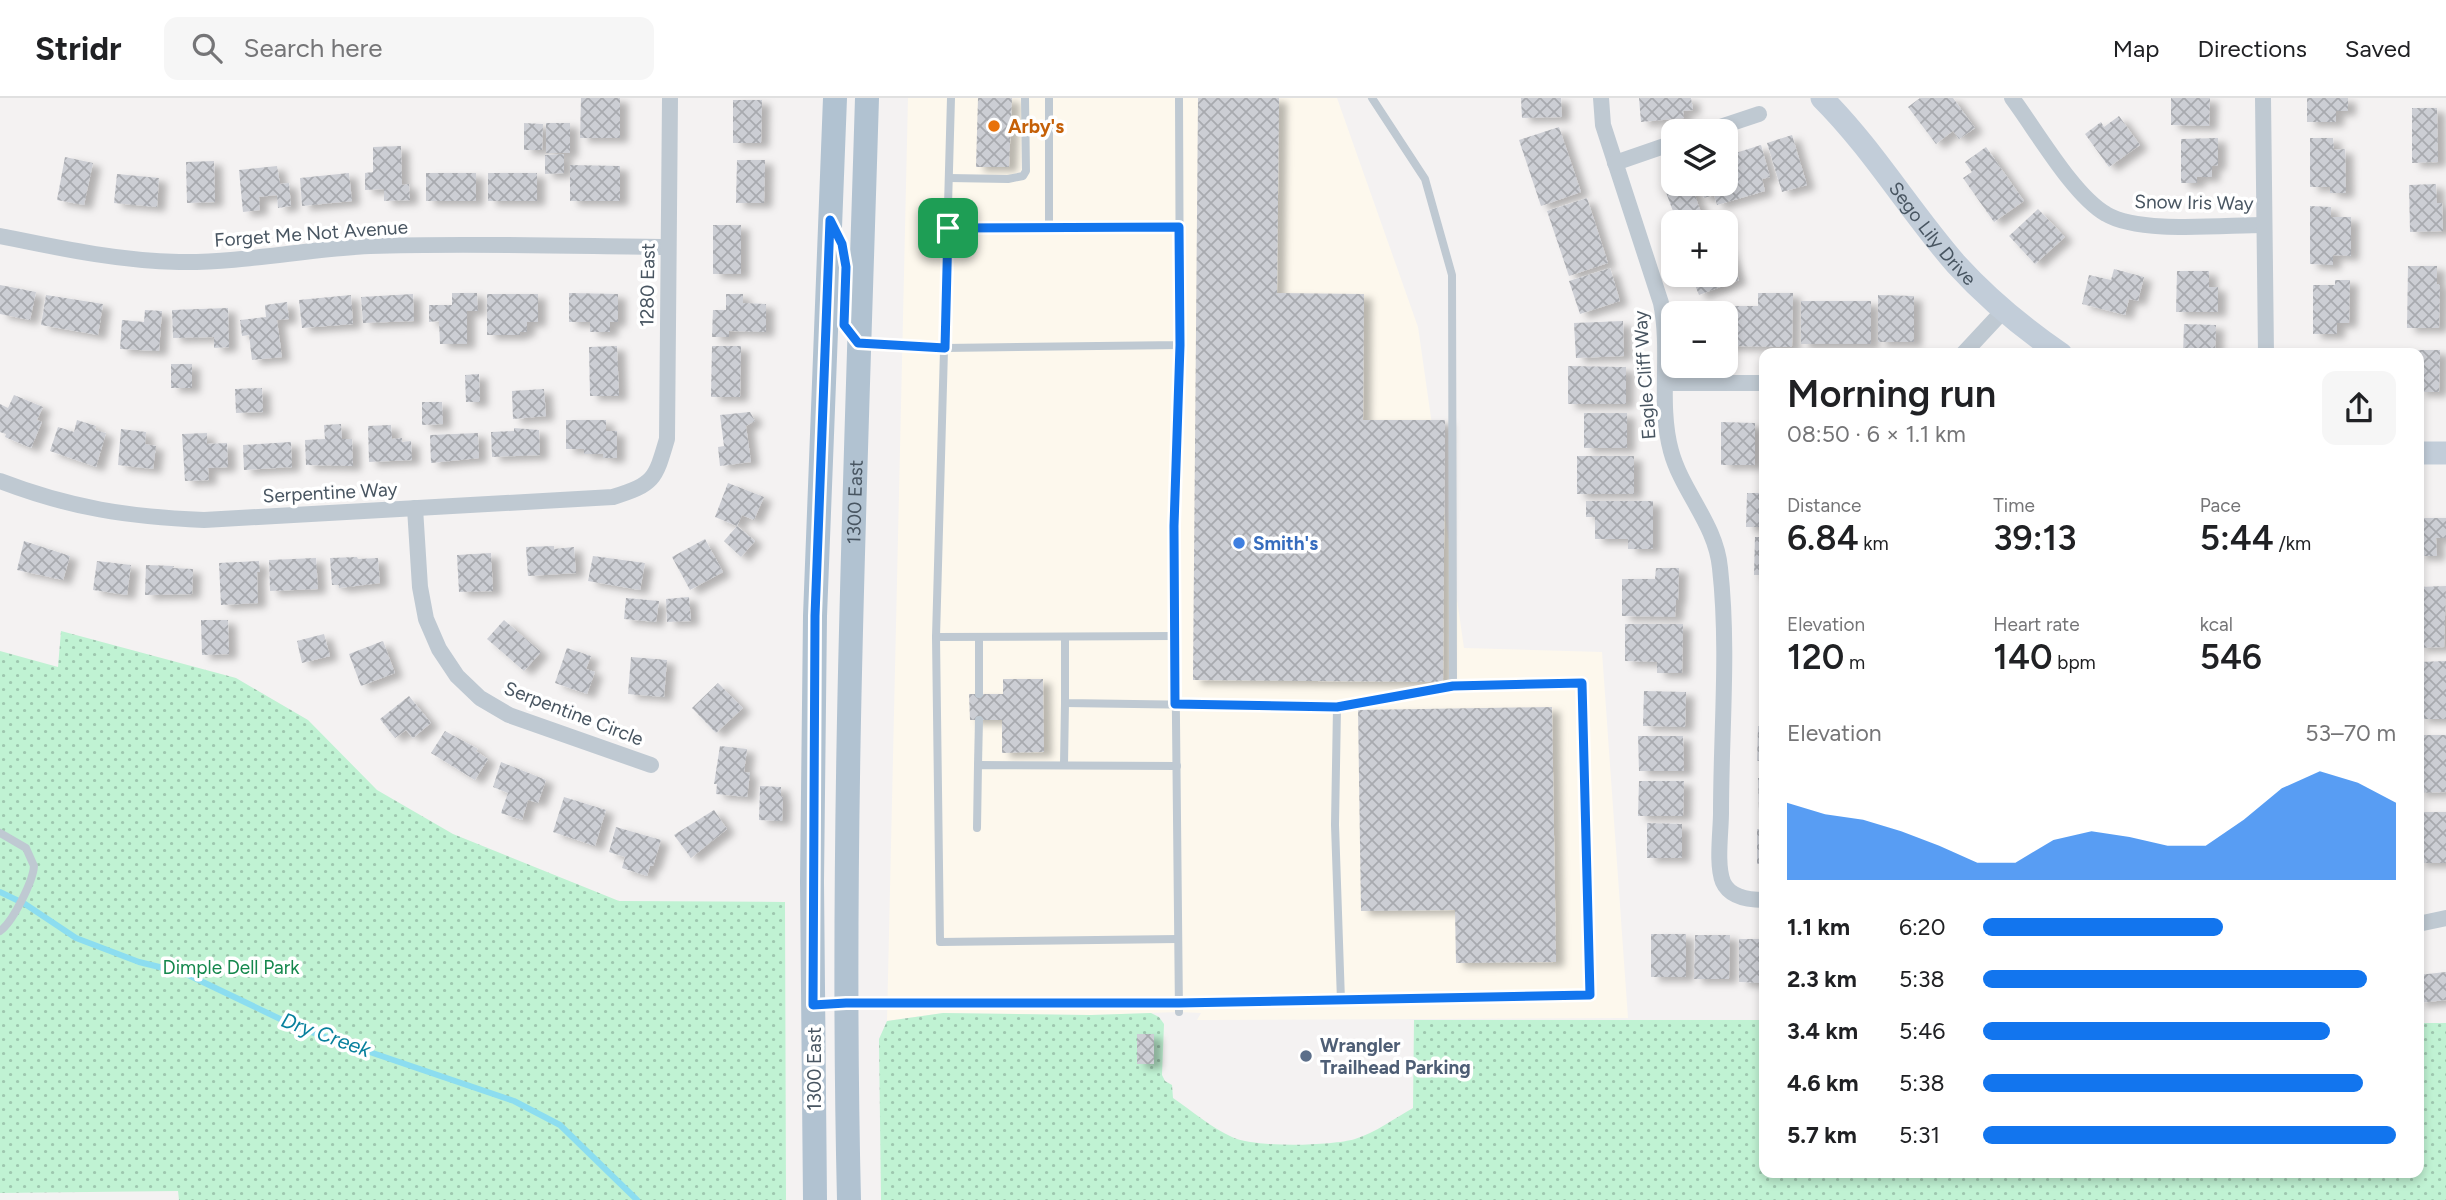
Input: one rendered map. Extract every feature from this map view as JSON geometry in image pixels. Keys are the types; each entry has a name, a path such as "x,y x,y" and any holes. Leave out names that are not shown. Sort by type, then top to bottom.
{"main road":[{"name":"1300 East","path":"814,1200 815,616 835,98"},
{"name":"1300 East","path":"849,1200 846,1003 848,756 867,98"},
{"path":"830,220 842,244 846,267 844,325 858,343"}],"street":[{"name":"1280 East","path":"658,471 667,439 670,98"},
{"name":"Eagle Cliff Way","path":"1601,98 1603,125 1665,322 1670,449 1704,519 1720,565 1723,696 1720,861 1723,882 1742,898 1759,900"},
{"name":"Sego Lily Drive","path":"1822,98 1843,119 1957,265 2003,311 2053,348"},
{"name":"Snow Iris Way","path":"2012,98 2071,180 2088,200 2111,216 2133,224 2152,226 2264,225"},
{"path":"2263,98 2266,348"},
{"path":"1738,121 1759,114"},
{"path":"1615,163 1661,147"},
{"name":"Forget Me Not Avenue","path":"0,236 91,255 179,262 222,261 351,247 668,247"},
{"path":"1969,348 2003,311"},
{"path":"1666,383 1759,383"},
{"path":"2424,453 2446,453"},
{"name":"Serpentine Way","path":"0,481 50,499 100,512 204,520 613,497 644,487 658,471"},
{"name":"Serpentine Circle","path":"415,508 426,619 439,649 457,676 480,698 509,715 651,765"},
{"path":"2424,923 2446,918"}],"lane":[{"path":"951,98 936,638 940,942 1178,939"},
{"path":"949,178 1008,179 1023,176 1026,171 1025,98"},
{"path":"1049,98 1049,228"},
{"path":"1178,98 1180,345 1174,526 1179,1007"},
{"path":"1372,98 1424,179 1452,275 1453,686"},
{"path":"948,228 1179,227"},
{"path":"858,343 945,348 1180,345"},
{"path":"1064,765 1065,636"},
{"path":"936,638 1175,636"},
{"path":"979,637 979,694"},
{"path":"813,1005 846,1003 1179,1007 1590,995 1582,683 1453,686 1337,707 1065,703"},
{"path":"1337,707 1335,825 1341,1001"},
{"path":"977,828 979,720"},
{"path":"978,765 1177,766"},
{"path":"0,833 16,841 31,856 34,870 12,917 0,931"}],"shaded area":[{"path":"908,98 1337,98 1418,327 1464,648 1602,652 1628,1018 1197,1020 1201,1013 1179,1012 1091,1015 943,1013 887,1021"}],"green space":[{"name":"Dimple Dell Park","path":"61,631 236,678 308,720 377,790 453,834 619,901 785,902 786,1200 179,1200 178,1191 0,1193 0,651 58,667"},
{"path":"943,1013 1151,1013 1159,1017 1164,1024 1162,1075 1165,1081 1172,1085 1173,1098 1232,1137 1258,1143 1293,1145 1355,1139 1413,1108 1414,1020 1759,1020 1759,1178 2424,1178 2424,1023 2446,1023 2446,1200 881,1200 879,1039 887,1021"}],"building":[{"path":"581,98 620,98 620,138 580,138"},
{"name":"Arby's","path":"978,98 1012,98 1009,167 976,167"},
{"path":"1198,98 1279,98 1277,293 1364,294 1363,420 1445,420 1443,682 1193,680"},
{"path":"1521,98 1561,98 1562,117 1522,118"},
{"path":"1639,98 1691,98 1693,110 1683,111 1684,118 1641,122"},
{"path":"1920,98 1953,98 1975,128 1959,139 1953,131 1936,144 1908,107"},
{"path":"2171,98 2210,98 2209,126 2171,125"},
{"path":"2307,98 2348,98 2348,111 2336,111 2336,122 2307,122"},
{"path":"733,100 762,100 761,143 733,143"},
{"path":"2412,108 2437,108 2438,162 2412,163"},
{"path":"2119,116 2140,145 2109,167 2085,134 2101,122 2104,127"},
{"path":"524,123 543,124 542,150 524,150"},
{"path":"546,123 570,123 570,153 546,153"},
{"path":"1559,127 1581,192 1541,206 1519,140"},
{"path":"1792,135 1807,185 1782,192 1767,143"},
{"path":"2218,138 2218,165 2212,166 2212,177 2197,177 2197,183 2181,183 2181,139"},
{"path":"2310,138 2333,138 2334,150 2345,149 2346,193 2330,193 2330,187 2310,187"},
{"path":"1761,145 1770,177 1762,179 1765,191 1717,205 1714,196 1738,196 1738,152"},
{"path":"401,146 402,185 409,184 410,200 384,201 384,189 365,190 365,173 373,172 373,147"},
{"path":"1986,147 2024,201 1994,222 1963,178 1972,172 1965,162"},
{"path":"564,154 564,173 545,174 545,155"},
{"path":"65,157 93,163 84,205 57,200"},
{"path":"737,160 765,160 764,203 736,203"},
{"path":"214,161 215,202 187,203 186,162"},
{"path":"570,165 620,166 620,201 570,201"},
{"path":"277,166 280,184 289,183 291,206 278,208 277,195 259,197 260,210 243,212 239,170"},
{"path":"349,173 352,201 302,206 300,178"},
{"path":"426,173 476,173 476,201 426,201"},
{"path":"488,173 537,173 537,201 488,201"},
{"path":"117,174 159,178 157,207 114,203"},
{"path":"2436,184 2437,203 2442,203 2443,231 2410,232 2409,185"},
{"path":"1667,196 1695,196 1700,210 1673,210"},
{"path":"1587,198 1608,263 1569,276 1547,211"},
{"path":"2310,206 2331,207 2331,217 2351,217 2351,256 2333,255 2333,265 2310,264"},
{"path":"2038,209 2065,237 2035,264 2009,236"},
{"path":"713,225 741,225 741,274 713,274"},
{"path":"2408,266 2437,266 2437,284 2440,284 2439,328 2407,328"},
{"path":"1610,268 1620,301 1580,314 1569,281"},
{"path":"2114,269 2144,277 2138,301 2129,299 2125,315 2082,304 2089,275 2111,280"},
{"path":"2177,271 2209,271 2209,287 2218,287 2218,312 2176,312"},
{"path":"2335,280 2350,280 2349,323 2337,323 2337,334 2313,334 2313,285 2335,285"},
{"path":"0,285 36,292 30,320 0,314"},
{"path":"1696,287 1720,287 1699,295"},
{"path":"452,293 477,293 478,311 467,311 467,344 440,344 439,321 429,322 429,305 452,305"},
{"path":"569,293 618,294 618,322 610,322 610,332 590,332 590,322 569,322"},
{"path":"1758,293 1793,293 1792,347 1738,346 1738,306 1758,306"},
{"path":"413,294 414,321 363,323 361,297"},
{"path":"487,294 538,294 538,322 527,322 527,332 520,332 520,335 487,335"},
{"path":"726,294 743,294 743,303 766,304 766,332 729,331 729,337 712,337 713,310 726,310"},
{"path":"46,295 103,304 98,335 41,325"},
{"path":"351,295 353,324 302,328 299,300"},
{"path":"1878,295 1914,296 1914,342 1878,342"},
{"path":"1801,301 1871,301 1871,344 1801,344"},
{"path":"287,302 289,319 277,320 282,357 252,360 249,335 242,336 240,320 266,317 265,305"},
{"path":"228,308 229,347 214,348 214,337 173,338 172,310"},
{"path":"145,310 162,311 159,351 120,349 122,320 144,322"},
{"path":"1623,321 1624,356 1576,358 1574,323"},
{"path":"2184,324 2216,325 2215,348 2183,348"},
{"path":"617,346 619,396 590,396 589,347"},
{"path":"712,346 741,346 740,397 711,397"},
{"path":"2424,350 2440,350 2439,392 2424,392"},
{"path":"171,364 192,364 192,388 171,388"},
{"path":"1568,366 1626,367 1626,404 1568,404"},
{"path":"479,374 480,402 466,402 465,375"},
{"path":"262,388 263,412 236,413 235,389"},
{"path":"544,389 546,416 513,419 512,391"},
{"path":"14,395 43,407 37,420 42,422 31,448 5,437 6,434 0,432 0,404 8,408"},
{"path":"422,402 442,402 443,424 422,425"},
{"path":"750,412 755,421 746,426 751,462 720,466 718,447 724,446 720,415"},
{"path":"1584,413 1627,413 1627,448 1584,448"},
{"path":"77,420 96,426 95,430 106,433 96,467 50,451 58,427 74,432"},
{"path":"566,420 606,420 606,431 617,431 617,458 603,458 603,454 584,454 584,449 566,449"},
{"path":"1721,422 1755,423 1755,465 1721,465"},
{"path":"341,424 342,439 352,439 353,466 306,465 305,440 325,439 324,425"},
{"path":"391,425 392,439 411,441 412,460 369,462 368,426"},
{"path":"514,428 539,430 540,455 492,457 491,432 514,431"},
{"path":"121,429 146,432 145,444 156,446 153,469 118,465"},
{"path":"207,433 207,444 227,443 228,467 208,468 209,480 185,481 182,434"},
{"path":"478,433 479,458 431,463 430,435"},
{"path":"291,442 292,467 244,470 243,445"},
{"path":"1577,456 1634,456 1634,494 1577,494"},
{"path":"728,483 764,497 754,520 742,515 737,526 715,517"},
{"path":"1747,493 1759,493 1759,527 1746,527"},
{"path":"1586,501 1653,501 1653,549 1628,549 1628,539 1595,539 1595,517 1586,517"},
{"path":"2424,518 2446,518 2446,538 2436,538 2437,556 2424,556"},
{"path":"737,526 755,541 741,557 724,541"},
{"path":"1755,537 1759,537 1759,575 1754,575"},
{"path":"705,539 723,572 690,590 672,557"},
{"path":"24,541 70,556 63,580 17,570"},
{"path":"554,546 554,549 574,547 576,573 528,576 526,547"},
{"path":"491,553 493,591 459,592 457,555"},
{"path":"593,556 645,563 640,590 588,581"},
{"path":"316,558 318,589 270,591 269,560"},
{"path":"330,558 378,558 380,583 339,588 339,585 332,585"},
{"path":"97,561 131,565 127,595 93,590"},
{"path":"259,561 258,603 221,605 219,563"},
{"path":"146,565 193,569 192,594 145,595"},
{"path":"1656,568 1679,568 1675,617 1622,616 1622,579 1655,579"},
{"path":"2446,586 2444,647 2424,648 2424,587"},
{"path":"689,597 691,621 667,622 666,599"},
{"path":"626,598 659,601 656,622 624,619"},
{"path":"201,620 228,620 229,654 202,655"},
{"path":"504,620 541,652 524,671 487,639"},
{"path":"1625,624 1683,624 1682,673 1657,673 1657,662 1625,661"},
{"path":"324,634 330,656 302,663 297,641"},
{"path":"383,641 395,673 361,686 349,654"},
{"path":"567,648 591,656 586,669 595,672 587,694 555,683"},
{"path":"631,657 667,660 664,697 628,694"},
{"path":"2446,661 2446,719 2424,719 2424,662"},
{"path":"1003,679 1043,679 1044,752 1002,753 1002,720 970,720 969,694 1003,694"},
{"path":"718,683 743,708 716,733 692,708"},
{"path":"1644,691 1686,692 1685,727 1643,726"},
{"path":"409,696 431,723 413,738 406,730 395,738 380,719"},
{"path":"1552,707 1556,962 1456,963 1455,910 1361,911 1358,710"},
{"path":"1758,726 1759,726 1759,761"},
{"path":"445,731 478,749 476,751 488,759 475,780 431,753"},
{"path":"2424,735 2446,735 2446,792 2424,793"},
{"path":"1638,736 1683,736 1684,771 1639,771"},
{"path":"720,746 747,749 744,772 750,773 747,797 716,794 717,784 714,784"},
{"path":"501,762 546,780 538,803 528,800 522,820 501,813 508,793 493,787"},
{"path":"1639,781 1684,781 1683,816 1638,816"},
{"path":"760,786 781,787 782,821 759,820"},
{"path":"564,797 606,810 595,846 553,832"},
{"path":"714,810 727,829 691,858 674,835"},
{"path":"2424,812 2446,812 2446,863 2424,863"},
{"path":"1647,823 1682,824 1682,858 1647,858"},
{"path":"616,827 661,840 647,876 622,868 625,857 609,852"},
{"path":"1757,829 1759,829 1759,864"},
{"path":"1651,934 1686,934 1686,977 1651,977"},
{"path":"1695,935 1730,935 1729,979 1694,979"},
{"path":"1739,939 1759,939 1759,983 1739,982"},
{"path":"2446,972 2446,1000 2424,1002 2424,974"},
{"path":"1137,1034 1154,1034 1154,1064 1137,1064"}],"waterway":[{"name":"Dry Creek","path":"0,892 25,904 76,938 139,962 184,973 299,1028 514,1101 560,1125 637,1200"}],"place":[{"name":"Arby's","path":"994,126"},
{"name":"Smith's","path":"1239,543"},
{"name":"Wrangler Trailhead Parking","path":"1306,1056"}],"route":[{"path":"830,220 842,244 846,267 844,325 858,343 945,348 948,228 1179,227 1180,345 1174,526 1175,704 1337,707 1453,686 1582,683 1590,995 1341,1001 813,1005 815,616 830,220"}]}
